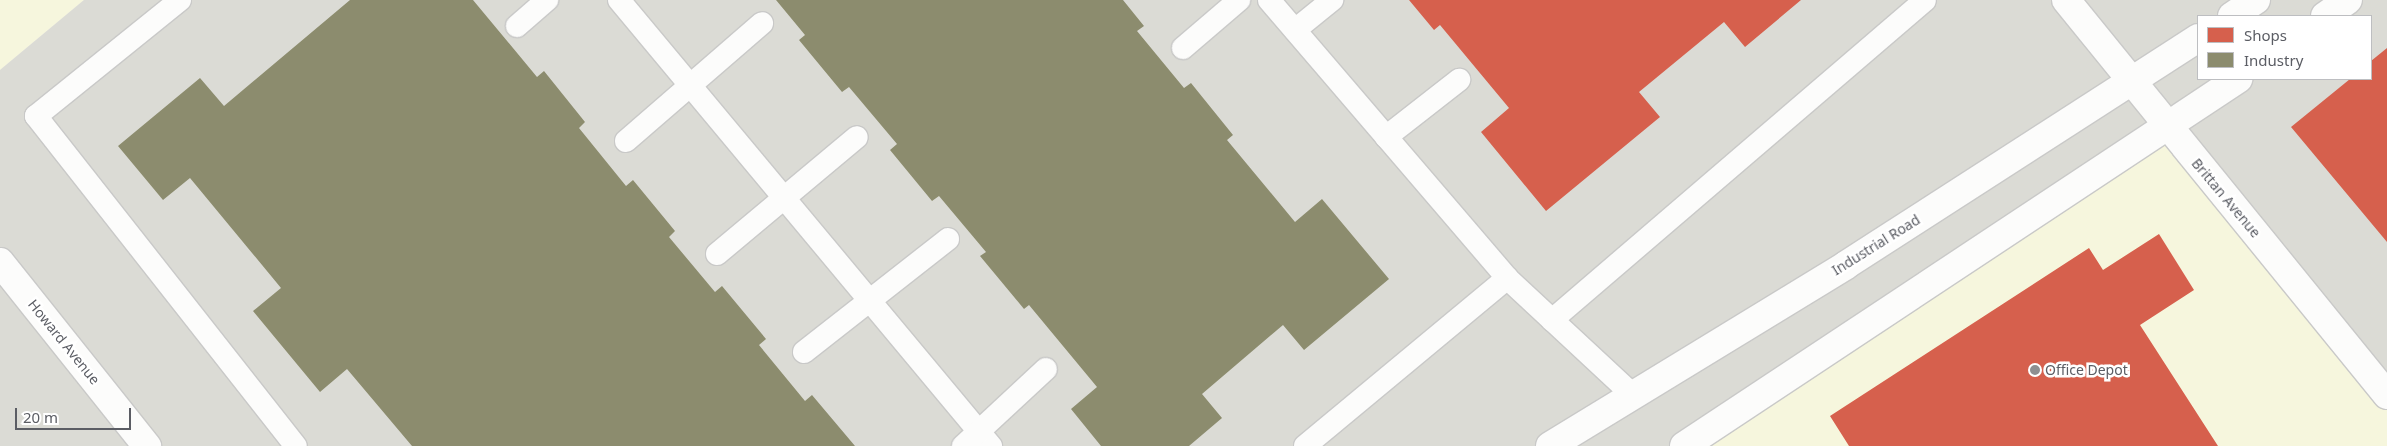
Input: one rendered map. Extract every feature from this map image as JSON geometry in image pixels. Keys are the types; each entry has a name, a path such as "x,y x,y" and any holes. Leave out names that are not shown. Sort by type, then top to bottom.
{"main road":[{"name":"Brittan Avenue","path":"2066,0 2134,80 2168,129 2387,395"},
{"path":"2234,15 2256,0"},
{"path":"2326,15 2348,0"},
{"name":"Industrial Road","path":"1550,446 2197,39"},
{"path":"1684,446 2168,129 2237,80"},
{"name":"Howard Avenue","path":"0,262 147,446"}],"lane":[{"path":"180,0 36,116 296,446"},
{"path":"517,26 547,0"},
{"path":"619,0 869,300 978,441 1046,369"},
{"path":"1183,48 1239,0"},
{"path":"1269,0 1507,278 1633,395"},
{"path":"1295,30 1332,0"},
{"path":"1552,320 1926,0"},
{"path":"626,141 762,23"},
{"path":"1386,137 1459,80"},
{"path":"717,254 857,137"},
{"path":"804,352 948,239"},
{"path":"1305,446 1507,278"}],"shaded area":[{"path":"0,0 84,0 0,70"},
{"path":"84,0 2387,0 2387,395 2168,130 1684,446 0,446 0,70"},
{"path":"2168,129 2387,395 2387,446 1684,446"}],"building: Shops":[{"path":"1409,0 1801,0 1745,47 1724,22 1639,92 1660,117 1546,211 1481,132 1509,108 1440,25 1434,30"},
{"path":"2387,48 2387,242 2291,127 2349,80 2372,80 2372,60"},
{"name":"Office Depot","path":"2159,234 2194,290 2140,325 2218,446 1849,446 1830,416 2089,248 2103,270"}],"building: Industry":[{"path":"350,0 473,0 537,77 544,71 585,122 579,128 626,186 633,180 675,231 669,237 715,292 722,286 766,339 759,345 805,401 812,395 855,446 412,446 347,369 320,392 253,311 281,288 190,178 163,200 118,146 200,78 224,106"},
{"path":"776,0 1123,0 1144,26 1137,31 1184,88 1191,83 1233,135 1227,140 1295,222 1322,199 1389,279 1304,350 1283,325 1202,394 1222,418 1189,446 1101,446 1071,409 1097,387 1029,305 1024,309 980,256 986,252 939,196 932,201 890,150 897,144 849,87 842,92 799,40 805,35"}],"place":[{"name":"Office Depot","path":"2035,370"}]}
